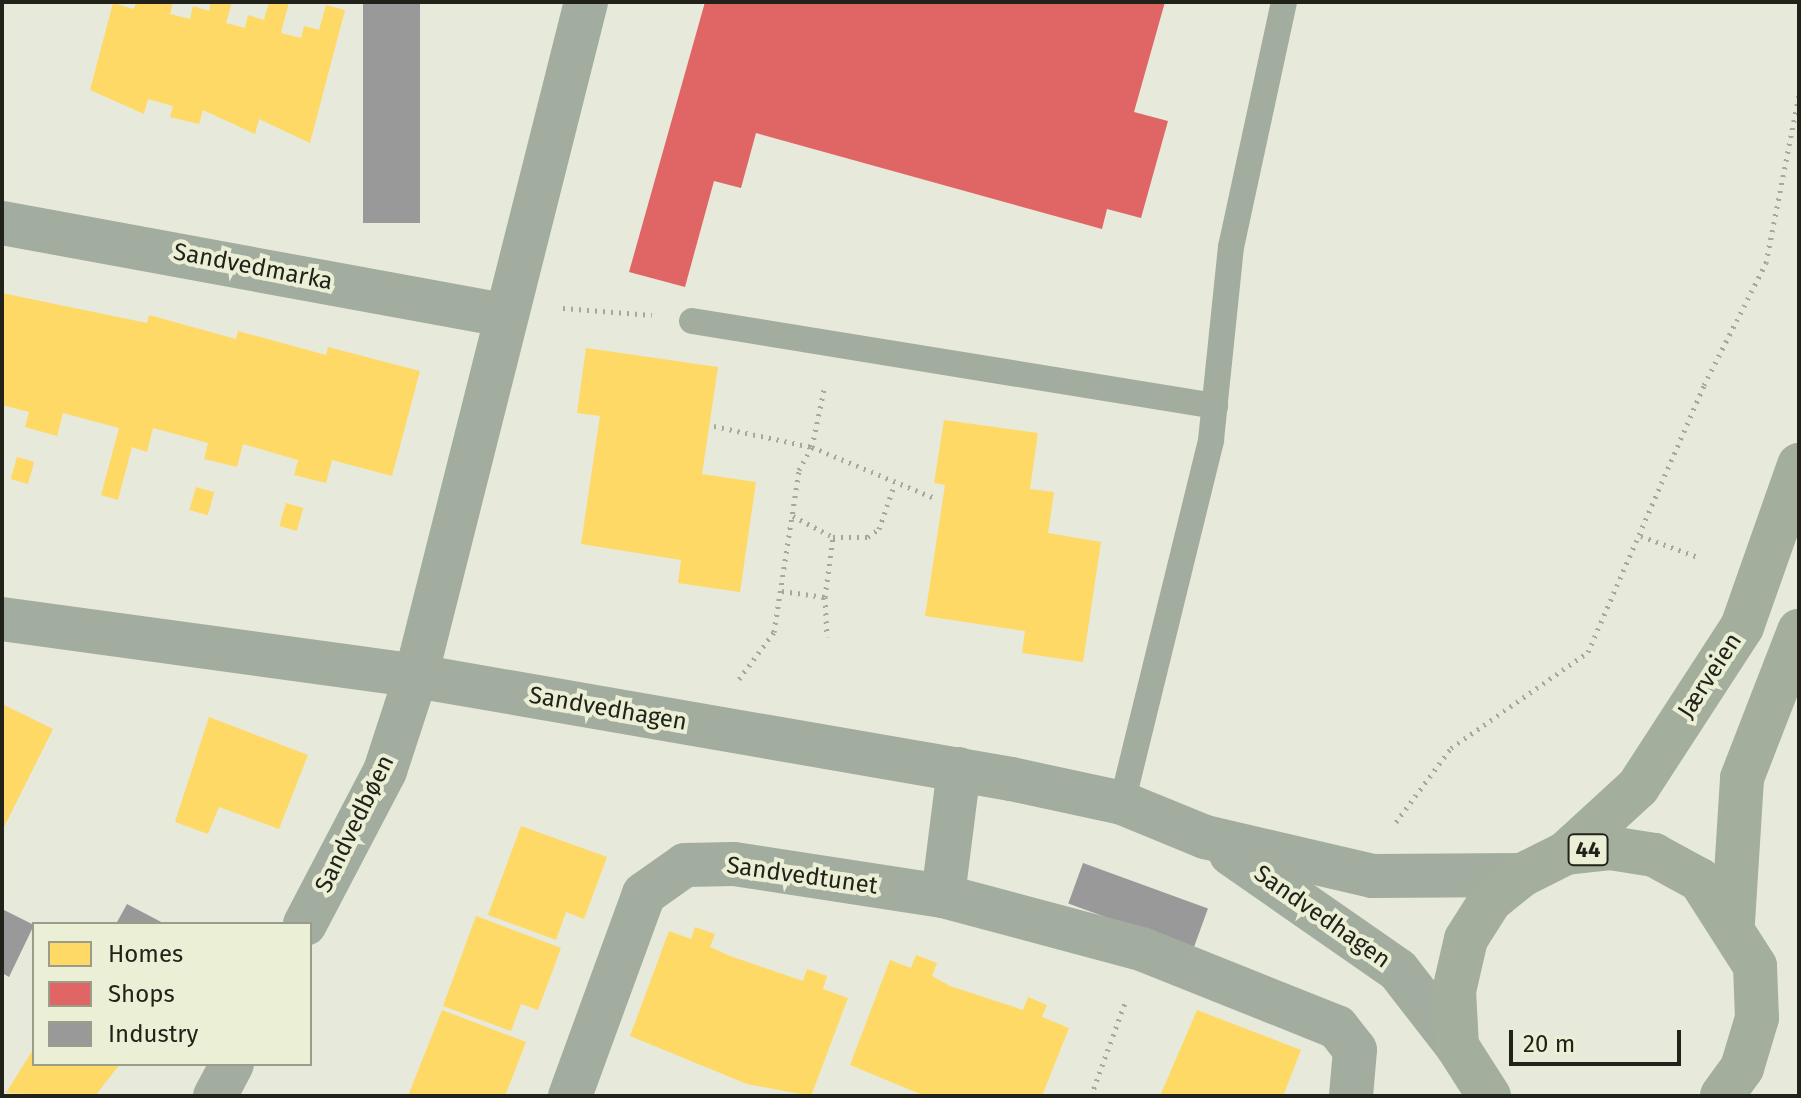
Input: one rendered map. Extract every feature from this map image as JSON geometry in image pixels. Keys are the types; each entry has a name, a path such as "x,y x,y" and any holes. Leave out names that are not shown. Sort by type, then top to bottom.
{"main road":[{"name":"Jærveien","path":"1566,853 1638,787 1742,627 1799,465"},
{"path":"1733,922 1742,778 1799,631"},
{"name":"44","path":"1485,1094 1457,1046 1454,991 1466,939 1490,901 1522,875 1566,853 1610,848 1654,855 1700,880 1733,922 1755,966 1757,1018 1742,1068 1722,1096"}],"street":[{"path":"416,676 503,315 586,2"},
{"name":"Sandvedmarka","path":"2,223 503,315"},
{"name":"Sandvedhagen","path":"2,619 416,676 959,769 1122,803 1205,837 1373,876 1522,875"},
{"name":"Sandvedbøen","path":"306,922 385,771 416,676"},
{"path":"943,896 959,769"},
{"name":"Sandvedhagen","path":"1205,837 1398,970 1457,1046"},
{"name":"Sandvedtunet","path":"570,1096 644,894 685,865 734,864 943,896 1144,950 1337,1027 1355,1050 1351,1096"},
{"path":"215,1096 231,1066"}],"lane":[{"path":"1122,803 1215,406 1231,247 1284,2"},
{"path":"692,321 1215,406"}],"path":[{"path":"1389,832 1451,748 1588,652 1704,385 1766,263 1799,95"},
{"path":"724,681 736,682 759,661 782,591 799,470 812,447 826,379 841,381"},
{"path":"714,426 812,447 894,486 937,499"},
{"path":"793,516 833,537 868,537 879,529 894,486"},
{"path":"1641,536 1698,557"},
{"path":"827,637 825,597 833,537"},
{"path":"782,591 825,597"},
{"path":"1091,1096 1144,950"}],"building: Homes":[{"path":"136,2 173,2 170,14 190,19 193,6 209,11 211,2 232,2 226,23 245,28 248,15 264,20 269,2 289,2 281,33 301,38 304,26 319,30 326,5 345,10 310,143 259,119 255,134 203,110 199,124 170,117 173,106 148,99 144,114 90,90 113,3 134,9"},
{"path":"2,293 147,323 149,315 236,339 238,331 326,355 328,347 420,371 392,476 332,460 326,483 294,475 298,460 243,444 237,467 204,459 208,443 153,428 147,452 132,447 118,500 101,495 119,428 63,413 57,436 25,427 29,412 2,405"},
{"path":"586,348 718,367 702,474 756,482 740,592 678,583 681,560 581,544 600,416 577,413"},
{"path":"944,420 1038,433 1030,489 1054,492 1048,533 1101,542 1083,662 1022,653 1025,631 925,616 945,485 934,483"},
{"path":"17,457 34,462 28,484 11,479"},
{"path":"196,487 214,492 208,515 189,510"},
{"path":"286,503 303,508 297,531 279,526"},
{"path":"2,704 53,729 2,831"},
{"path":"209,717 308,755 279,829 219,807 208,834 175,822"},
{"path":"521,826 607,857 584,919 566,912 556,940 488,915"},
{"path":"476,916 561,948 538,1010 521,1004 511,1031 443,1006"},
{"path":"695,927 715,934 710,947 803,981 807,969 827,976 823,989 848,998 811,1096 747,1084 630,1036 669,931 691,939"},
{"path":"916,955 937,963 932,976 950,986 1023,1010 1028,997 1047,1005 1042,1017 1069,1028 1042,1096 925,1096 850,1065 890,960 911,968"},
{"path":"442,1010 526,1042 505,1096 408,1096"},
{"path":"1197,1010 1301,1050 1283,1096 1160,1096"},
{"path":"32,1051 32,1066 118,1066 95,1096 6,1093"}],"building: Shops":[{"path":"705,2 1165,2 1134,112 1168,121 1141,218 1107,209 1102,229 756,133 741,188 714,181 685,287 629,272"}],"building: Industry":[{"path":"363,2 420,2 420,223 363,223"},
{"path":"1083,863 1208,908 1193,949 1068,903"},
{"path":"127,904 161,922 117,922"},
{"path":"2,909 32,924 32,929 9,977 2,973"}]}
